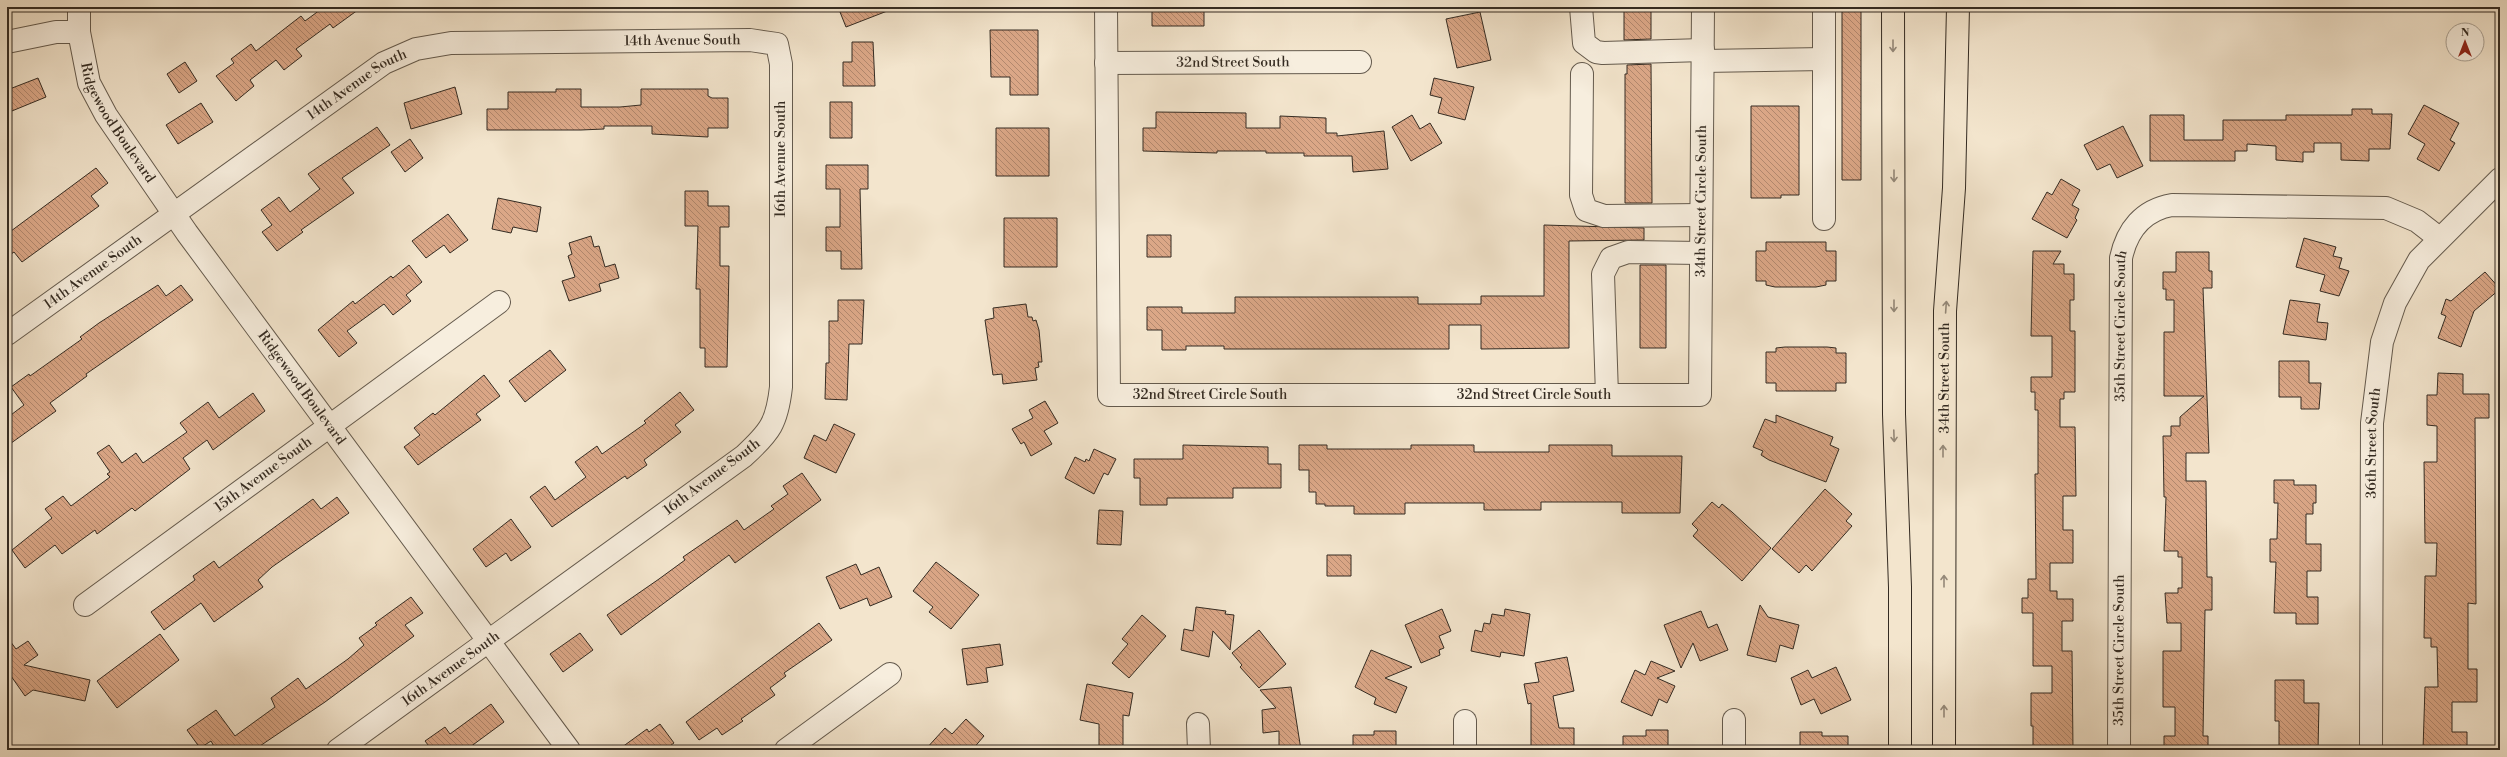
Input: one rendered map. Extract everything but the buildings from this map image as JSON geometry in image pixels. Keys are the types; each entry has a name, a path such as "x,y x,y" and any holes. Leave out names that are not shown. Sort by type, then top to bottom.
{"main road":[{"path":"1894,7 1894,414 1900,587 1900,750"},
{"name":"34th Street South","path":"1944,750 1945,319 1954,188 1958,7"}],"street":[{"name":"Ridgewood Boulevard","path":"79,7 79,32 89,83 106,115 174,214 329,427 569,750"},
{"name":"32nd Street Circle South","path":"1106,7 1109,395 1700,395"},
{"path":"1581,7 1584,43 1596,52 1824,59"},
{"name":"34th Street Circle South","path":"1700,395 1703,7"},
{"path":"1824,7 1824,219"},
{"path":"7,42 56,32 79,32"},
{"name":"14th Avenue South","path":"7,334 384,63 416,49 451,43 750,40 777,44"},
{"name":"16th Avenue South","path":"338,750 744,456 766,436 778,411 781,387 781,64 777,44"},
{"name":"32nd Street South","path":"1106,63 1360,62"},
{"path":"1582,74 1581,195 1586,210 1594,215 1604,216 1701,215"},
{"name":"36th Street South","path":"2371,750 2372,423 2377,367 2388,321 2395,303 2419,260 2439,238 2500,179"},
{"name":"35th Street Circle South","path":"2119,750 2121,258 2129,233 2151,212 2172,205 2386,208 2417,221 2439,238"},
{"path":"1607,395 1603,274 1611,258 1628,252 1701,253"},
{"name":"15th Avenue South","path":"85,605 499,302"},
{"path":"786,750 890,674"},
{"path":"1734,720 1734,750"},
{"path":"1465,721 1465,750"},
{"path":"1198,724 1198,750"}]}
